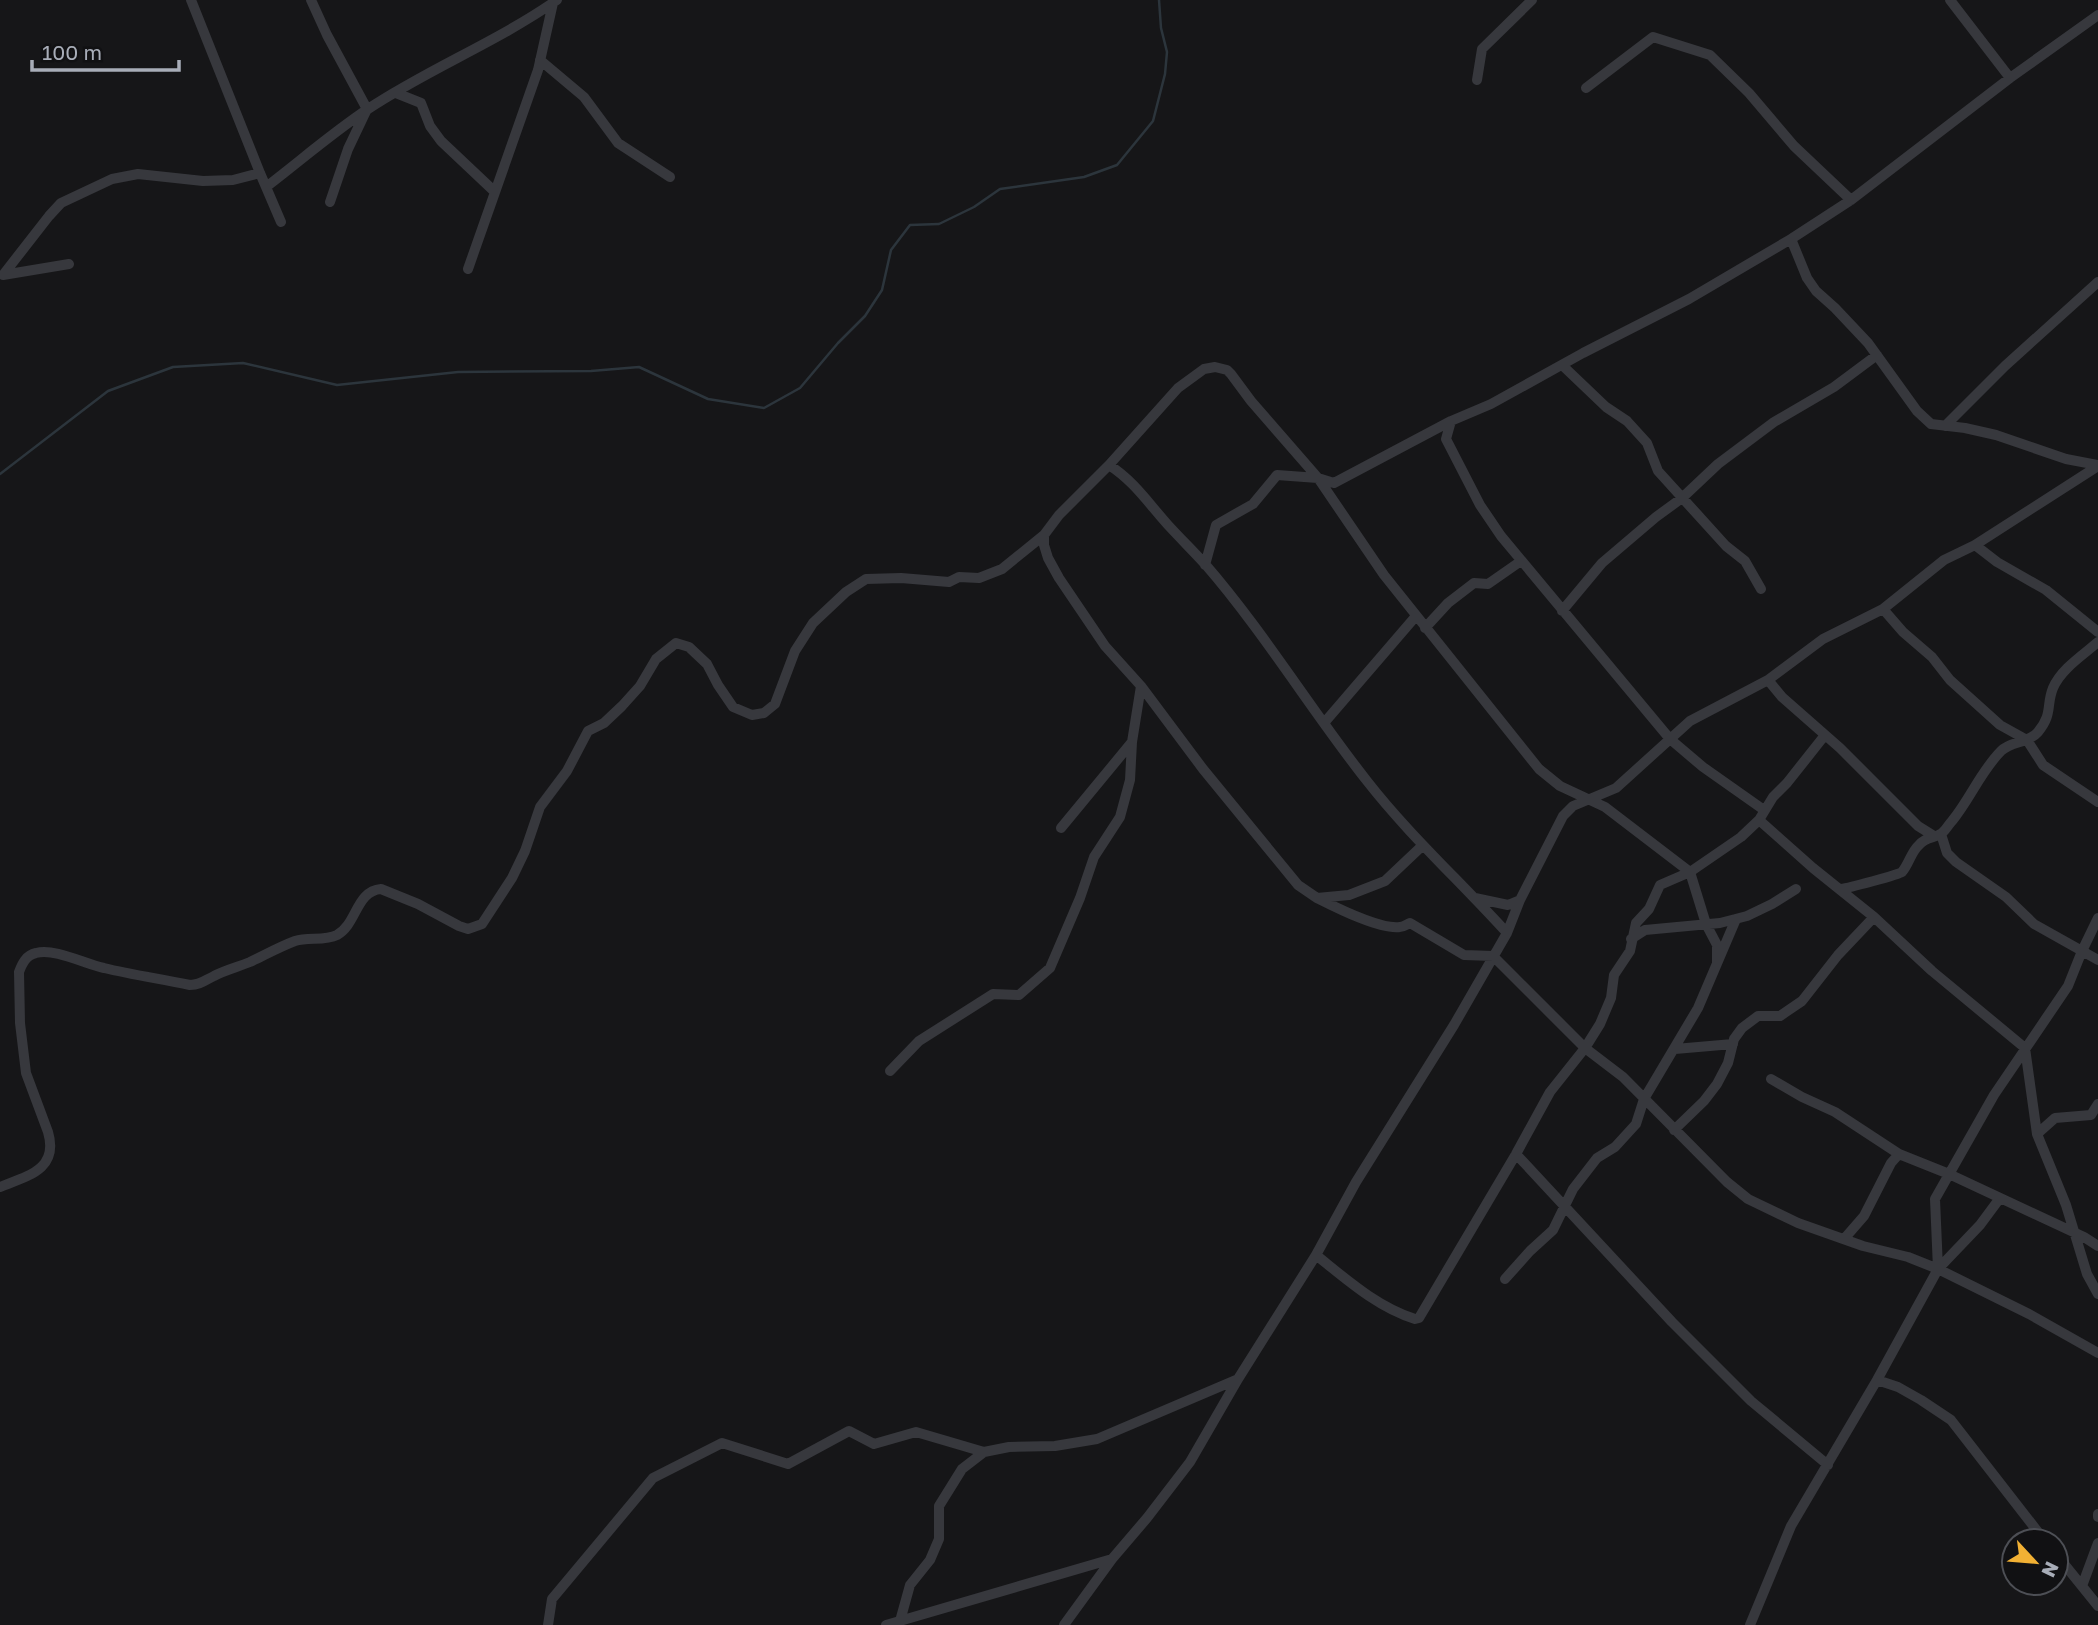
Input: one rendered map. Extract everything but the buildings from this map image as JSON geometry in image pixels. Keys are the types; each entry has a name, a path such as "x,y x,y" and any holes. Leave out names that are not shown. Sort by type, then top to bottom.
{"street":[{"path":"191,0 281,222"},
{"path":"311,0 367,109"},
{"path":"1477,80 1482,49 1532,0"},
{"path":"1950,0 2010,78"},
{"path":"266,187 367,109 442,65 526,22 555,1"},
{"path":"468,269 540,60 555,1"},
{"path":"1205,565 1216,525 1253,504 1277,475 1318,478 1334,483 1451,421 1491,404 1660,312 1689,299 1851,200 2010,78 2098,15"},
{"path":"1586,88 1653,37 1710,55 1749,93 1794,146 1851,200"},
{"path":"540,60 584,97 618,143 670,177"},
{"path":"396,93 421,103 430,125 441,141 495,192"},
{"path":"330,202 348,149 367,109"},
{"path":"2,275 61,203 112,179 138,174 203,181 233,180 260,173"},
{"path":"1791,239 1807,278 1816,291 1868,343 1917,411 1931,424 1996,435 2066,459 2098,465"},
{"path":"2,275 69,264"},
{"path":"1945,426 2005,366 2098,282"},
{"path":"1562,611 1602,563 1682,498 1718,464 1774,422 1834,387 1877,355"},
{"path":"1562,365 1606,407 1627,421 1647,443 1658,471 1726,546 1745,561 1760,589"},
{"path":"0,1187 40,1170 51,1150 51,1141 26,1073 20,1023 19,972 31,955 50,952 104,968 200,985 215,975 298,940 327,938 338,934 349,923 366,895 380,889 418,904 459,926 468,929 482,924 512,878 525,852 540,807 568,771 588,731 604,723 622,706 640,686 656,659 676,643 689,648 707,664 733,707 752,715 764,713 775,704 795,651 813,623 846,592 866,579 901,578 949,582 959,577 979,578 1002,569 1044,535 1059,515 1109,465 1178,388 1204,369 1215,367 1231,374 1318,478 1384,575 1539,769 1560,786 1614,814 1690,872 1706,924 1717,945 1717,963"},
{"path":"1451,421 1446,439 1480,505 1501,536 1670,739 1761,815 1813,868 1874,917 1932,971 2025,1048 2037,1134 2066,1205 2087,1274 2098,1294"},
{"path":"1109,465 1131,481 1205,565 1366,779 1422,846 1507,933"},
{"path":"1063,1625 1190,1462 1238,1379 1316,1255 1356,1182 1454,1026 1507,933 1520,900 1563,816 1573,806 1616,788 1690,721 1768,680 1823,639 1884,609 1944,560 1975,545 2098,465"},
{"path":"1044,535 1048,558 1105,646 1141,686 1203,769 1298,885 1345,912 1399,927 1410,923 1464,955 1493,957 1585,1048 1614,1069 1748,1199 1787,1218 1938,1269 2019,1309 2098,1353"},
{"path":"1975,545 1997,562 2046,590 2098,632"},
{"path":"1425,628 1448,603 1474,583 1488,584 1521,561"},
{"path":"1884,609 1903,632 1932,657 1950,680 2000,725 2027,740 2049,771 2098,802"},
{"path":"1324,723 1416,616"},
{"path":"1841,889 1855,888 1869,881 1897,875 1907,865 1917,846 1924,839 1938,835 1960,811 1999,753 2010,745 2036,735 2050,711 2050,697 2055,684 2098,642"},
{"path":"1768,680 1782,697 1896,802 1918,826 1938,835 1947,853 1956,862 2006,897 2034,924 2098,960"},
{"path":"890,1071 919,1041 993,994 1018,995 1050,968 1094,857 1120,817 1130,780 1132,742 1141,686"},
{"path":"1316,1255 1355,1287 1405,1316 1415,1320 1419,1318 1550,1092 1585,1048 1611,998 1614,975 1630,950 1636,923 1649,909 1660,885 1690,872 1741,837 1825,735"},
{"path":"1061,828 1132,742"},
{"path":"1317,898 1349,895 1385,881 1422,846"},
{"path":"1631,939 1645,930 1736,919 1772,904 1796,889"},
{"path":"1475,898 1508,905 1520,900"},
{"path":"1674,1130 1704,1101 1717,1084 1724,1072 1732,1044 1742,1028 1758,1016 1780,1016 1802,1001 1874,917"},
{"path":"1938,1269 1935,1199 1994,1094 2068,986 2081,951 2098,918"},
{"path":"1505,1279 1553,1230 1573,1189 1597,1158 1615,1147 1636,1124 1644,1099 1698,1008 1736,919"},
{"path":"1675,1049 1732,1044"},
{"path":"1771,1079 1835,1112 1899,1154 1950,1174 2098,1246"},
{"path":"2037,1134 2055,1118 2091,1115 2098,1104"},
{"path":"1516,1154 1672,1322 1751,1401 1828,1465"},
{"path":"1844,1239 1864,1216 1891,1163 1899,1154"},
{"path":"1750,1625 1791,1526 1877,1380 1938,1269 1980,1226 2000,1198"},
{"path":"900,1621 910,1584 930,1560 939,1539 939,1506 962,1469 984,1452 1009,1447 1055,1446 1097,1439 1238,1379"},
{"path":"1877,1380 1921,1399 1951,1420 2034,1527"},
{"path":"548,1625 552,1599 653,1478 722,1443 788,1464 849,1432 874,1444 916,1432 984,1452"},
{"path":"2082,1586 2098,1543"},
{"path":"886,1625 1112,1559"},
{"path":"2070,1571 2098,1606"}],"waterway":[{"path":"0,474 108,391 173,367 243,363 337,385 458,372 591,371 639,367 708,399 764,408 800,388 865,316 882,290 891,250 910,225 939,224 974,207 1000,189 1084,177 1117,165 1153,121 1165,74 1167,52 1161,28 1159,0"}]}
